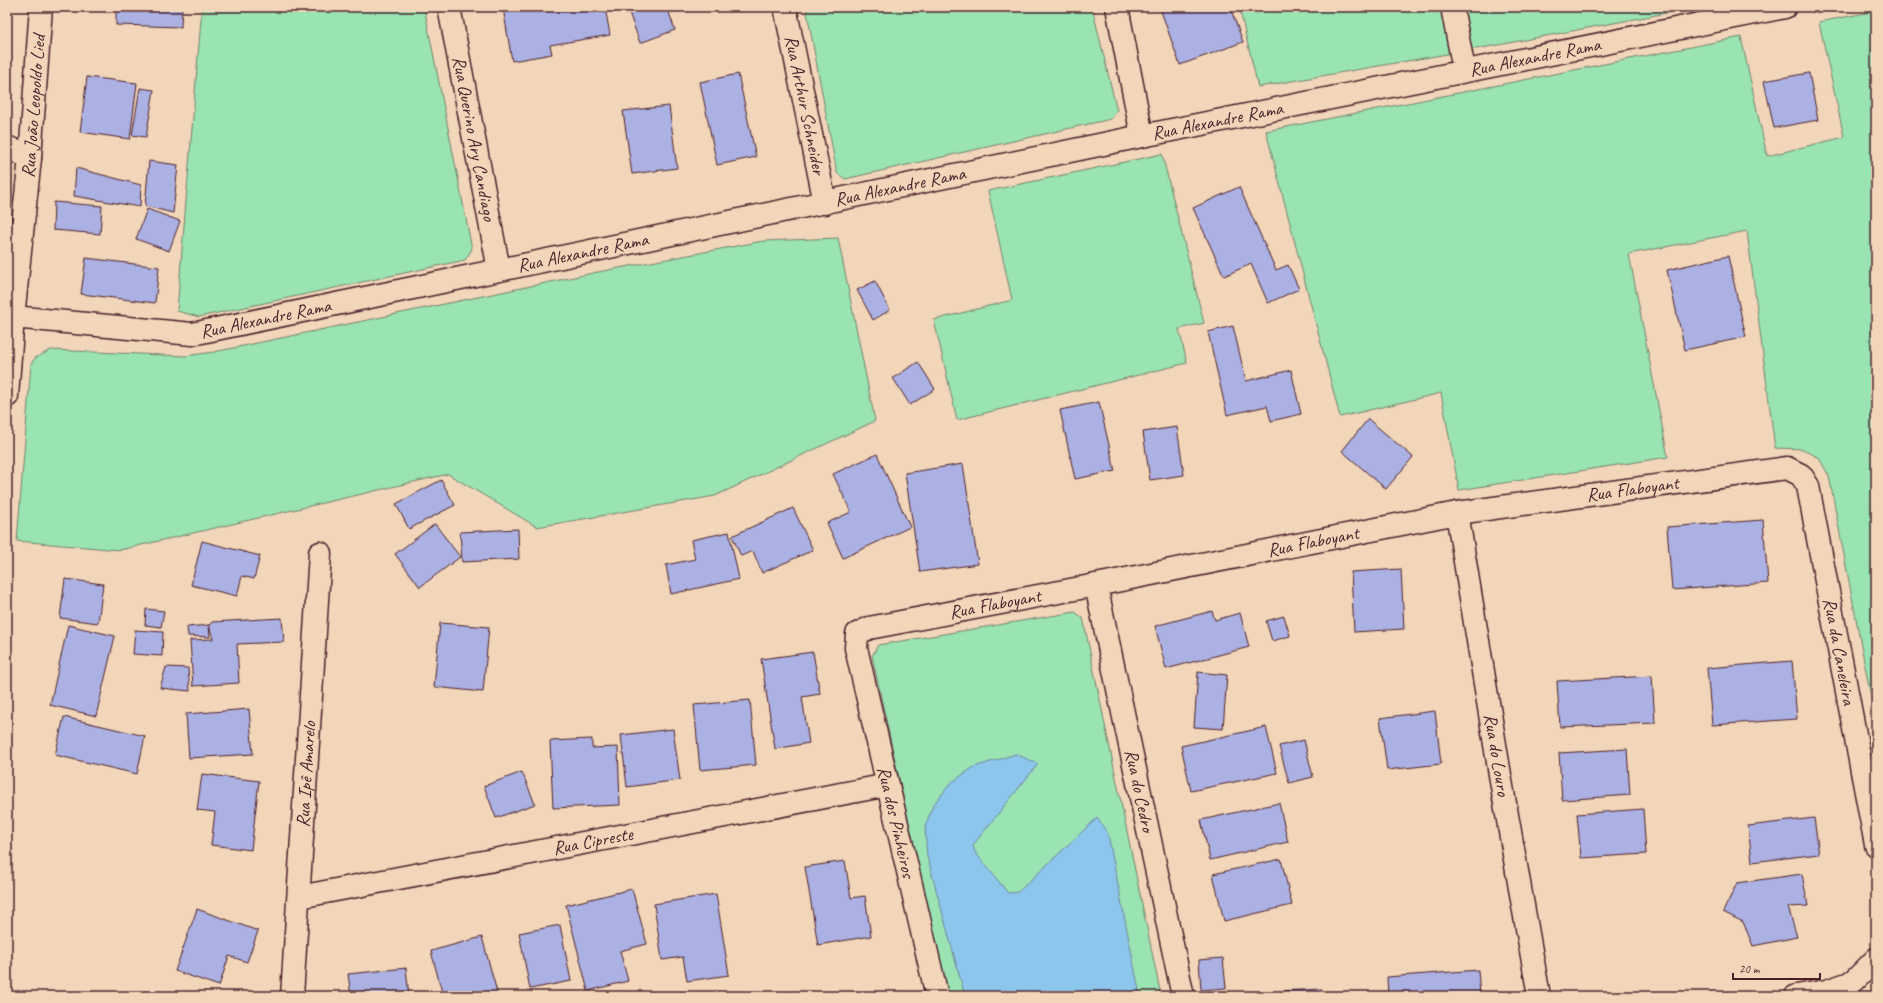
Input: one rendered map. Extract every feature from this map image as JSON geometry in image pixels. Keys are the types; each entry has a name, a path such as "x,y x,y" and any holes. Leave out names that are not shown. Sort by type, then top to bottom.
{"street":[{"name":"Rua João Leopoldo Lied","path":"7,396 13,318 30,158 41,7"},
{"name":"Rua Querino Ary Candiago","path":"449,7 499,270"},
{"name":"Rua Arthur Schneider","path":"785,7 825,203"},
{"path":"1117,7 1142,136"},
{"path":"1452,7 1464,70"},
{"name":"Rua Alexandre Rama","path":"13,318 192,334 1142,136 1464,70 1785,7"},
{"path":"7,147 30,158"},
{"name":"Rua Flaboyant","path":"856,648 857,634 868,628 1096,586 1457,513 1787,468"},
{"name":"Rua da Caneleira","path":"1787,468 1801,475 1808,486 1876,845"},
{"name":"Rua do Louro","path":"1457,513 1500,775 1539,996"},
{"name":"Rua Ipê Amarelo","path":"292,996 320,553"},
{"name":"Rua do Cedro","path":"1096,586 1183,996"},
{"name":"Rua dos Pinheiros","path":"856,648 937,996"},
{"name":"Rua Cipreste","path":"299,897 888,785"},
{"path":"1796,996 1826,991 1853,982 1876,959"}],"green space":[{"path":"202,7 424,7 472,249 465,260 199,317 177,311"},
{"path":"806,7 1092,7 1117,111 1111,119 845,179 837,173"},
{"path":"1239,7 1698,7 1493,46 1258,87"},
{"path":"1876,11 1876,724 1829,476 1819,458 1803,449 1775,448 1747,231 1629,254 1668,457 1459,490 1441,393 1340,417 1266,131 1741,37 1767,156 1844,137 1819,22"},
{"path":"1162,154 1204,323 1179,329 1187,363 957,420 934,320 1012,300 988,191"},
{"path":"838,238 875,421 715,496 537,527 448,474 120,550 17,541 31,364 35,358 51,350 185,356 214,352 598,272 763,241"},
{"path":"1075,612 1083,618 1161,996 947,996 872,656 878,645"}],"water":[{"path":"1016,754 1038,764 973,845 975,852 1008,893 1018,892 1097,818 1108,834 1140,996 965,996 927,856 925,827 933,805 952,782 974,767"}],"building":[{"path":"116,7 182,7 181,27 116,25"},
{"path":"605,7 610,35 550,45 552,54 512,61 503,8"},
{"path":"627,7 667,7 675,30 640,43"},
{"path":"1171,7 1230,7 1243,42 1180,65 1161,11"},
{"path":"1809,73 1818,120 1774,128 1764,81"},
{"path":"738,74 756,157 717,165 700,82"},
{"path":"87,77 137,83 130,139 80,132"},
{"path":"140,88 154,90 146,137 132,135"},
{"path":"669,106 677,168 632,174 623,111"},
{"path":"149,161 178,165 173,213 145,206"},
{"path":"76,168 141,185 140,207 74,196"},
{"path":"1239,187 1276,270 1288,265 1299,289 1268,303 1251,264 1224,276 1193,208"},
{"path":"54,202 102,206 100,234 53,230"},
{"path":"147,209 180,221 169,251 136,239"},
{"path":"1728,256 1746,337 1685,350 1667,270"},
{"path":"86,258 159,267 155,303 81,294"},
{"path":"875,281 890,310 873,320 857,290"},
{"path":"1233,326 1246,381 1291,370 1301,414 1271,421 1267,406 1227,415 1208,332"},
{"path":"918,362 935,389 910,405 893,378"},
{"path":"1099,402 1115,471 1075,479 1060,410"},
{"path":"1368,419 1413,457 1386,489 1342,451"},
{"path":"1177,427 1184,475 1150,480 1143,432"},
{"path":"877,454 910,527 843,558 827,523 851,512 833,474"},
{"path":"963,464 978,564 920,572 905,473"},
{"path":"441,480 455,505 409,529 396,504"},
{"path":"793,508 813,550 762,573 753,551 741,556 732,536"},
{"path":"1763,520 1768,583 1672,590 1667,527"},
{"path":"435,524 460,557 420,587 395,554"},
{"path":"518,529 519,559 462,562 460,532"},
{"path":"729,532 739,579 671,594 666,565 695,559 691,540"},
{"path":"202,541 260,556 254,579 242,576 237,596 191,585"},
{"path":"1401,569 1404,629 1354,632 1351,572"},
{"path":"65,579 103,584 98,623 60,618"},
{"path":"146,609 164,611 161,627 145,625"},
{"path":"1212,611 1215,620 1240,613 1249,647 1166,669 1155,626"},
{"path":"1284,616 1290,636 1272,641 1266,621"},
{"path":"282,618 284,642 237,644 239,683 193,686 190,640 213,639 209,625 212,622"},
{"path":"440,623 489,627 483,692 434,687"},
{"path":"68,625 115,636 96,716 50,705"},
{"path":"209,625 210,637 188,636 187,627"},
{"path":"135,630 163,632 162,656 133,654"},
{"path":"813,652 820,694 802,697 809,743 775,749 761,659"},
{"path":"1792,661 1797,719 1712,725 1707,668"},
{"path":"166,667 188,668 190,691 160,688"},
{"path":"1198,672 1227,675 1223,729 1194,727"},
{"path":"1652,676 1655,723 1560,727 1557,681"},
{"path":"750,700 756,765 700,770 694,705"},
{"path":"249,709 253,754 189,758 186,714"},
{"path":"1435,711 1441,764 1387,770 1380,718"},
{"path":"64,717 145,736 137,774 55,755"},
{"path":"1266,727 1277,773 1191,791 1181,746"},
{"path":"673,729 680,780 627,787 621,735"},
{"path":"592,739 592,748 618,747 620,805 553,808 550,741"},
{"path":"1304,740 1313,777 1289,783 1279,746"},
{"path":"1627,749 1630,795 1562,800 1559,753"},
{"path":"522,772 535,804 496,818 484,786"},
{"path":"202,774 259,781 251,850 211,845 215,812 197,810"},
{"path":"1279,803 1288,842 1210,860 1201,820"},
{"path":"1643,809 1646,854 1581,858 1577,814"},
{"path":"1814,818 1819,854 1752,862 1748,826"},
{"path":"1281,859 1292,905 1224,921 1213,874"},
{"path":"845,861 851,898 865,896 871,936 818,945 805,867"},
{"path":"1802,874 1808,906 1788,907 1797,937 1753,946 1743,922 1723,912 1737,883"},
{"path":"632,889 647,944 620,951 628,981 588,991 566,905"},
{"path":"716,894 729,975 687,981 683,957 662,960 654,904"},
{"path":"197,909 258,931 247,962 229,956 219,986 175,971"},
{"path":"560,925 571,981 530,989 519,933"},
{"path":"482,937 498,996 443,996 431,951"},
{"path":"1223,958 1226,988 1201,990 1199,960"},
{"path":"406,968 409,996 351,996 348,974"},
{"path":"1478,970 1480,996 1388,996 1387,977"},
{"path":"1322,989 1322,996 1223,996 1222,994"}]}
